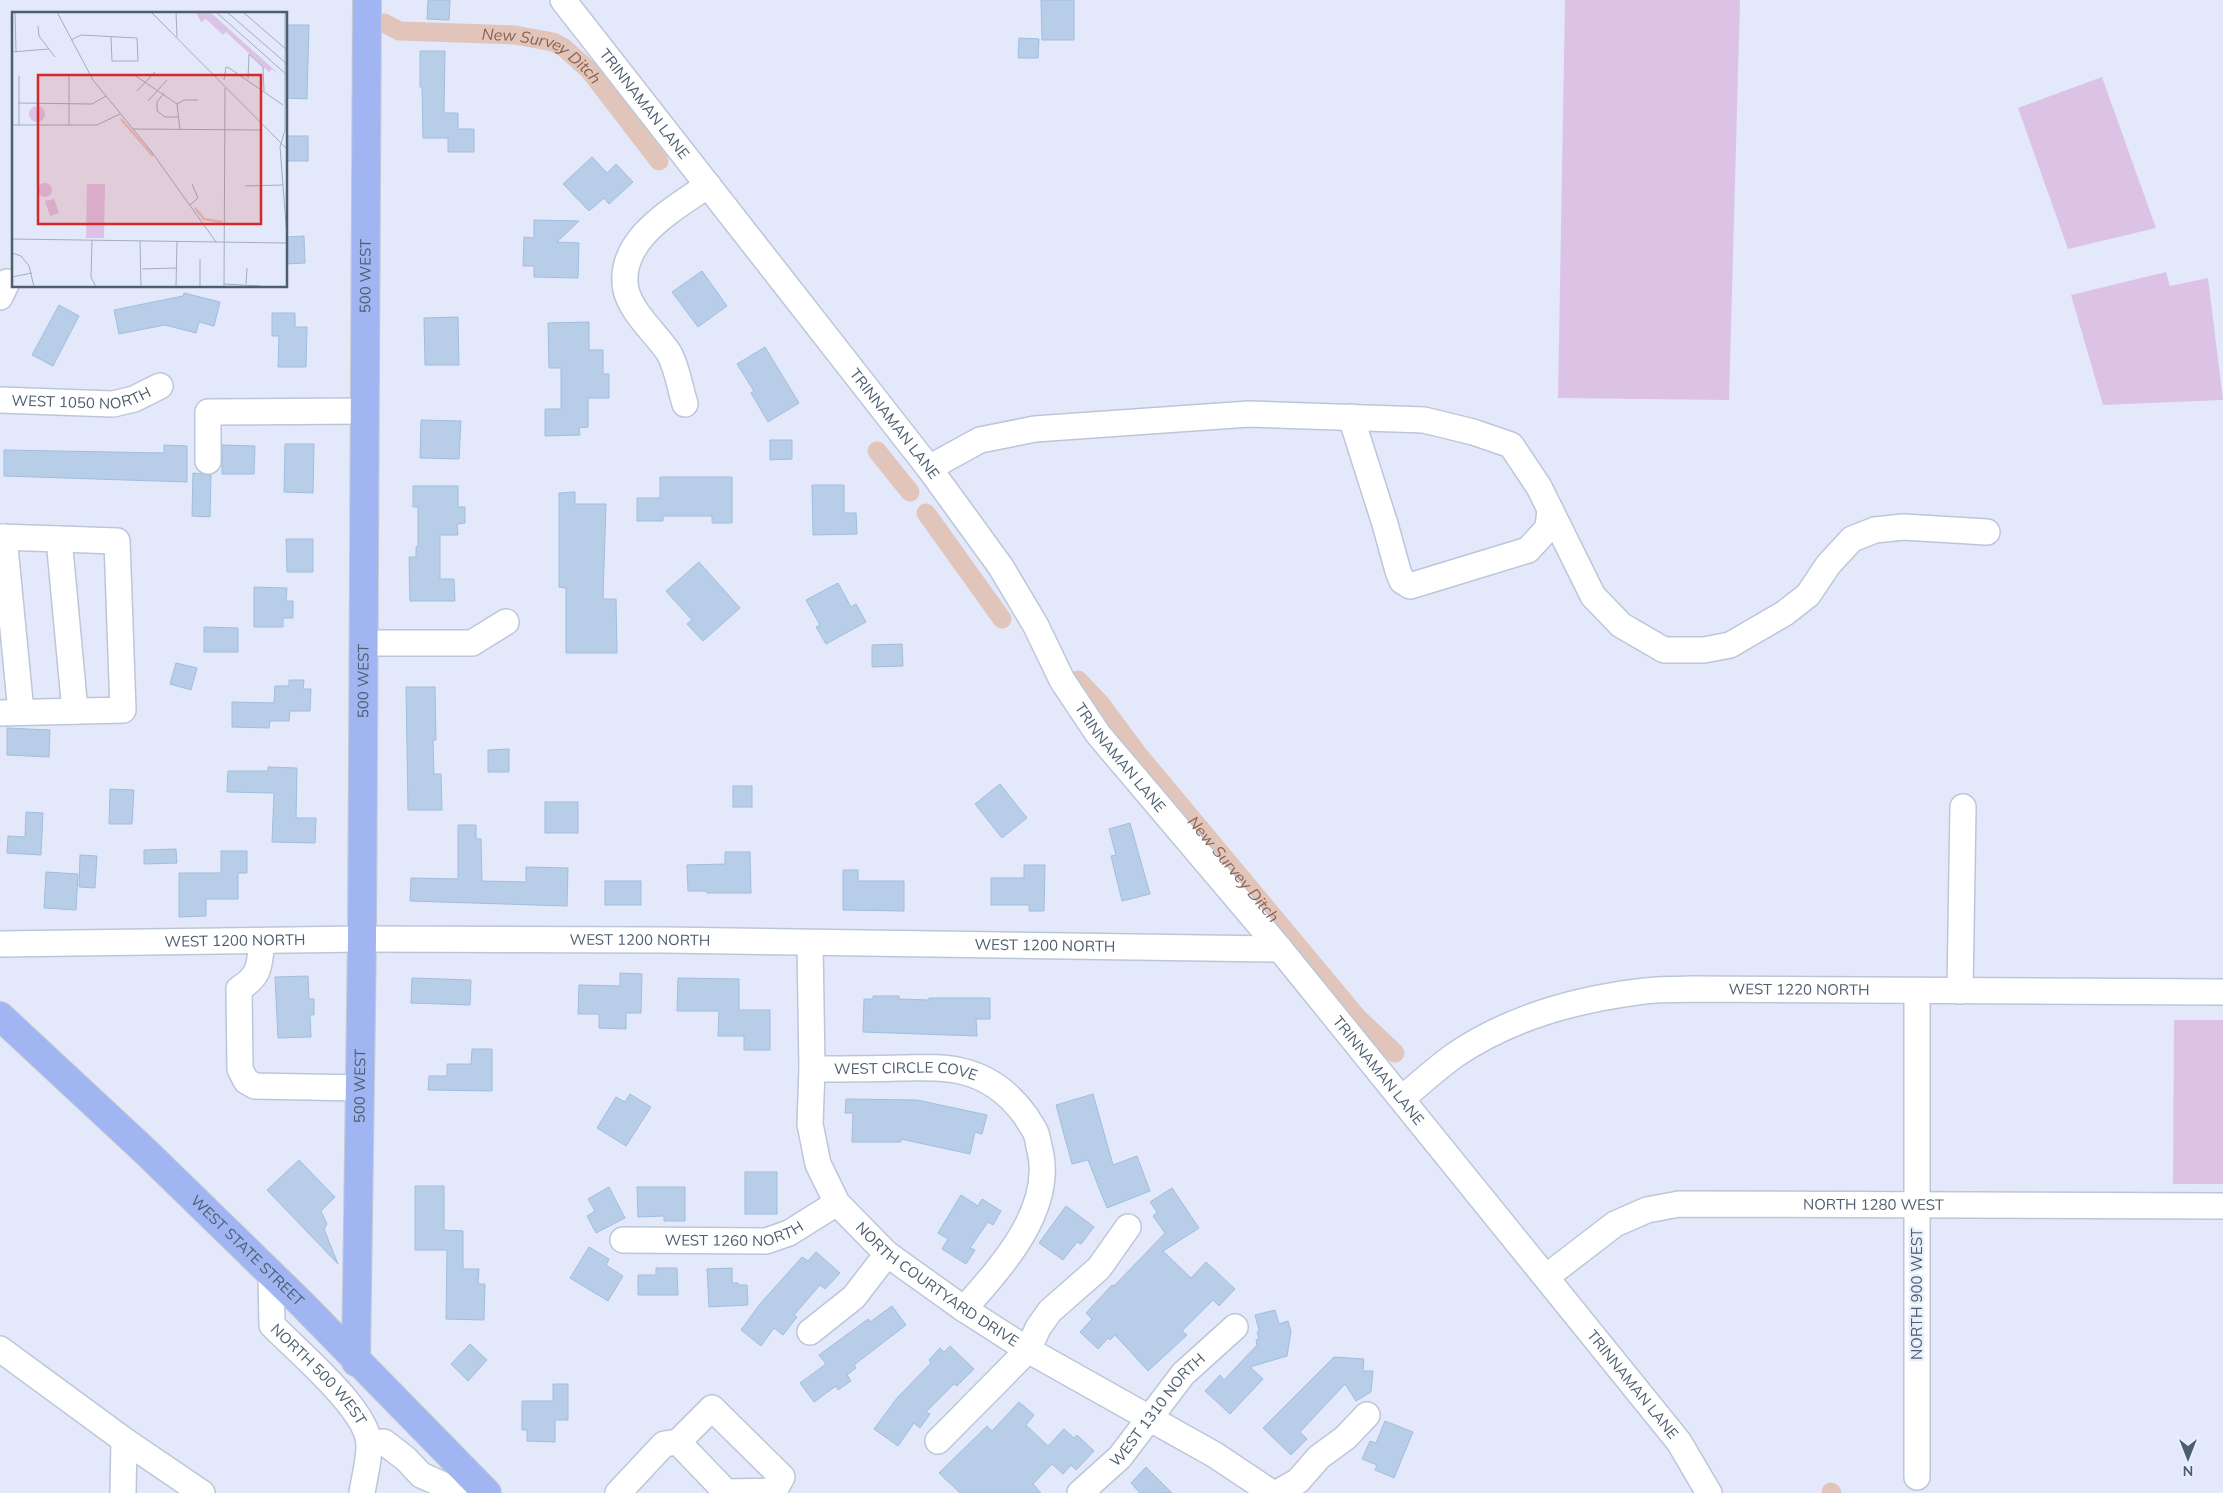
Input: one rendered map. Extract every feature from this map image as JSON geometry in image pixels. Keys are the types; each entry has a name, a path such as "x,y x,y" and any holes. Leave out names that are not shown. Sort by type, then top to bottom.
{"main road":[{"name":"500 WEST","path":"356,1362 362,939 367,0"},
{"name":"WEST STATE STREET","path":"0,1016 146,1152 271,1274 487,1493"}],"street":[{"name":"TRINNAMAN LANE","path":"563,0 929,468 1001,567 1036,626 1062,680 1098,734 1403,1098 1679,1442 1709,1493"},
{"path":"685,404 670,354 637,312 626,290 627,261 636,243 659,219 708,185"},
{"name":"WEST 1050 NORTH","path":"0,400 113,404 134,399 160,386"},
{"path":"208,462 208,412 365,412"},
{"path":"929,468 980,440 1035,429 1249,414 1424,420 1473,432 1511,445 1539,487 1593,596 1621,625 1664,650 1704,650 1730,645 1744,638 1785,613 1808,595 1828,564 1852,539 1875,530 1904,527 1987,532"},
{"path":"1351,417 1398,571 1402,581 1410,586 1528,550 1548,528 1550,509"},
{"path":"2,537 117,541 123,710 10,712 2,537"},
{"path":"59,539 75,711"},
{"path":"364,643 472,642 506,622"},
{"path":"1960,991 1963,807"},
{"name":"WEST 1200 NORTH","path":"0,944 362,939 1280,949"},
{"path":"262,941 258,969 252,981 239,990 240,1069 246,1081 255,1086 360,1088"},
{"name":"NORTH COURTYARD DRIVE","path":"810,943 812,1132 818,1164 837,1204 887,1254 964,1309 1028,1350 1216,1455 1272,1493"},
{"name":"WEST 1220 NORTH","path":"1403,1098 1456,1054 1492,1034 1538,1015 1575,1004 1638,992 1690,989 2223,992"},
{"name":"NORTH 900 WEST","path":"1917,991 1917,1477"},
{"name":"WEST CIRCLE COVE","path":"812,1069 934,1068 959,1071 977,1076 995,1085 1018,1106 1036,1132 1042,1160 1041,1185 1032,1215 1014,1247 990,1280 964,1309"},
{"name":"WEST 1260 NORTH","path":"624,1240 766,1241 789,1233 837,1204"},
{"name":"NORTH 1280 WEST","path":"1546,1277 1615,1224 1647,1210 1679,1204 2223,1206"},
{"path":"938,1441 1028,1350 1038,1328 1050,1311 1099,1268 1128,1227"},
{"path":"810,1332 854,1297 887,1254"},
{"name":"NORTH 500 WEST","path":"271,1274 272,1324 342,1396 364,1428 369,1444 362,1493"},
{"name":"WEST 1310 NORTH","path":"1080,1493 1120,1457 1183,1374 1235,1327"},
{"path":"0,1349 124,1440 202,1493"},
{"path":"1277,1493 1298,1481 1319,1456 1344,1438 1367,1415"},
{"path":"123,1493 124,1440"},
{"name":"NORTH 500 WEST","path":"369,1444 384,1442 406,1459 421,1475 461,1493"},
{"path":"618,1493 664,1444 678,1442"}],"shaded area":[{"path":"1565,0 1740,0 1729,400 1558,398"},
{"path":"2102,77 2156,228 2068,249 2018,108"},
{"path":"2166,272 2170,286 2208,278 2223,400 2103,405 2071,295"},
{"path":"2174,1020 2223,1020 2223,1184 2173,1184"}],"building":[{"path":"428,0 450,0 449,20 427,19"},
{"path":"1041,0 1074,0 1074,40 1042,40"},
{"path":"288,25 309,25 307,99 288,98"},
{"path":"1019,38 1039,39 1038,58 1018,58"},
{"path":"420,51 445,51 444,113 458,113 458,129 474,129 474,152 448,152 448,138 423,138"},
{"path":"288,136 308,136 308,161 288,161"},
{"path":"592,157 607,173 616,164 633,182 609,204 604,198 589,211 563,184"},
{"path":"534,220 579,221 557,242 579,243 578,278 534,277 534,266 523,266 524,237 534,238"},
{"path":"304,236 305,263 288,264 288,237"},
{"path":"702,271 727,306 698,327 672,292"},
{"path":"184,293 220,302 214,326 199,322 196,333 165,325 119,334 114,310 183,296"},
{"path":"59,305 79,316 53,366 32,355"},
{"path":"272,313 295,313 295,327 307,327 306,367 278,367 279,336 272,336"},
{"path":"458,317 459,365 425,365 424,318"},
{"path":"589,322 589,350 603,350 603,374 609,374 609,398 588,398 588,427 579,428 580,435 545,436 545,409 561,409 561,368 549,368 548,323"},
{"path":"765,347 799,403 768,422 751,393 754,391 737,364"},
{"path":"421,420 461,421 459,459 420,458"},
{"path":"770,440 792,440 792,459 770,460"},
{"path":"285,444 314,444 313,493 284,492"},
{"path":"164,445 187,446 187,482 4,476 4,450 164,453"},
{"path":"222,445 255,446 254,474 222,474"},
{"path":"193,473 211,475 210,517 192,516"},
{"path":"660,477 732,477 732,523 712,523 712,516 663,516 663,521 637,521 637,498 660,498"},
{"path":"812,485 844,485 844,513 856,513 857,534 813,535"},
{"path":"413,486 458,486 458,507 465,507 465,523 457,524 458,535 440,535 440,579 454,579 455,601 410,601 409,557 416,557 416,547 418,546 418,507 413,507"},
{"path":"575,492 575,504 606,504 603,599 616,599 617,653 566,653 566,588 559,587 559,493"},
{"path":"286,539 313,539 313,572 287,572"},
{"path":"699,562 740,608 703,641 687,624 692,620 666,591"},
{"path":"838,583 851,607 856,604 866,622 826,644 816,627 820,625 806,600"},
{"path":"254,587 287,588 286,601 293,601 293,618 283,618 283,627 254,627"},
{"path":"204,627 238,628 238,652 204,652"},
{"path":"902,644 903,666 872,667 872,645"},
{"path":"176,663 197,668 191,690 170,684"},
{"path":"289,680 304,680 303,689 311,689 310,711 290,711 289,721 270,721 269,728 232,727 232,702 274,703 275,686 289,686"},
{"path":"406,687 435,687 436,740 433,740 434,774 441,774 442,810 408,810"},
{"path":"7,728 50,730 49,757 7,755"},
{"path":"509,749 509,772 488,772 488,750"},
{"path":"268,767 297,768 296,818 316,818 315,843 272,842 274,793 227,792 228,771 268,771"},
{"path":"1000,784 1027,818 1002,838 975,804"},
{"path":"733,786 752,786 752,807 733,807"},
{"path":"110,789 134,790 132,824 109,824"},
{"path":"545,802 578,802 578,833 545,833"},
{"path":"26,812 43,813 41,855 7,853 8,836 25,837"},
{"path":"1130,823 1150,894 1122,901 1111,856 1116,855 1109,829"},
{"path":"458,825 476,825 476,839 481,839 482,881 526,882 526,867 568,868 567,906 410,901 411,878 458,879"},
{"path":"176,849 177,863 144,864 144,850"},
{"path":"221,851 247,851 247,873 238,873 238,899 206,899 206,916 179,917 179,873 221,873"},
{"path":"725,852 750,852 751,893 688,891 687,865 725,864"},
{"path":"80,855 97,856 95,888 79,887"},
{"path":"1024,865 1045,865 1044,911 1029,911 1029,905 991,905 991,878 1024,878"},
{"path":"843,870 858,870 858,881 904,881 904,911 843,910"},
{"path":"46,872 78,874 76,910 44,908"},
{"path":"605,881 641,881 641,905 605,905"},
{"path":"620,973 642,974 641,1013 626,1013 626,1029 599,1028 599,1014 578,1014 579,985 620,986"},
{"path":"308,976 309,999 314,999 314,1015 310,1015 311,1037 278,1038 275,977"},
{"path":"412,978 471,980 470,1005 411,1003"},
{"path":"678,978 739,979 739,1010 770,1010 770,1050 744,1050 744,1036 718,1036 719,1011 677,1011"},
{"path":"873,996 899,996 899,999 929,1000 929,998 990,998 990,1019 976,1019 977,1036 863,1032 864,999 873,999"},
{"path":"472,1049 492,1049 492,1091 428,1090 429,1076 447,1076 447,1064 471,1064"},
{"path":"630,1094 651,1107 626,1146 597,1128 616,1097 625,1102"},
{"path":"1093,1094 1113,1165 1137,1156 1150,1191 1107,1208 1088,1160 1072,1164 1056,1105"},
{"path":"846,1099 917,1100 987,1115 982,1134 975,1132 970,1154 901,1139 901,1142 852,1142 853,1113 845,1113"},
{"path":"299,1160 335,1197 321,1211 327,1224 324,1229 338,1264 267,1190"},
{"path":"745,1172 777,1172 777,1214 745,1214"},
{"path":"415,1186 444,1186 444,1230 463,1231 463,1269 479,1269 478,1284 485,1284 484,1320 446,1319 447,1250 415,1250"},
{"path":"609,1187 625,1218 596,1233 587,1216 595,1211 588,1199"},
{"path":"637,1187 685,1187 685,1221 664,1221 664,1216 638,1217"},
{"path":"1172,1188 1199,1228 1163,1251 1191,1278 1206,1262 1235,1289 1219,1306 1213,1300 1182,1331 1187,1335 1148,1371 1115,1335 1110,1340 1108,1338 1098,1349 1080,1332 1092,1319 1086,1313 1165,1233 1153,1216 1157,1212 1150,1202"},
{"path":"961,1195 978,1206 982,1199 1001,1211 993,1225 988,1222 970,1248 975,1250 966,1264 942,1249 948,1239 938,1233"},
{"path":"1066,1206 1094,1227 1081,1244 1077,1242 1063,1260 1039,1243"},
{"path":"589,1247 609,1259 606,1265 623,1276 608,1301 570,1278"},
{"path":"816,1252 840,1273 825,1289 820,1285 794,1315 797,1317 783,1335 774,1328 761,1346 741,1330 760,1304 802,1257 808,1261"},
{"path":"656,1268 677,1268 678,1295 638,1295 638,1275 656,1275"},
{"path":"732,1268 732,1283 747,1285 748,1305 709,1307 707,1269"},
{"path":"892,1306 906,1325 854,1365 856,1368 847,1375 851,1381 838,1390 836,1386 814,1402 800,1383 826,1364 819,1355 868,1319 870,1322"},
{"path":"1275,1310 1279,1324 1288,1321 1291,1332 1287,1356 1250,1367 1263,1379 1230,1414 1205,1391 1220,1375 1224,1380 1257,1345 1256,1340 1259,1339 1257,1332 1259,1330 1255,1315"},
{"path":"470,1344 487,1360 468,1381 451,1364"},
{"path":"950,1346 974,1369 957,1386 954,1384 926,1412 930,1414 920,1428 914,1423 898,1446 874,1429 897,1398 931,1363 929,1360 940,1348 944,1352"},
{"path":"1334,1357 1364,1359 1363,1371 1373,1371 1371,1392 1356,1401 1345,1384 1300,1432 1307,1439 1291,1455 1263,1428"},
{"path":"553,1384 568,1384 568,1420 555,1420 555,1442 527,1441 527,1430 522,1430 522,1401 553,1401"},
{"path":"1019,1402 1034,1415 1026,1425 1048,1446 1064,1429 1074,1438 1077,1435 1094,1451 1076,1470 1071,1465 1063,1474 1052,1464 1033,1484 1041,1493 960,1493 939,1473 987,1426 992,1431"},
{"path":"1385,1421 1413,1432 1394,1478 1375,1470 1377,1465 1362,1459 1370,1441 1376,1443"},
{"path":"1146,1467 1172,1493 1140,1493 1131,1483"}],"waterway":[{"name":"New Survey Ditch","path":"384,23 399,31 515,35 553,42 563,47 589,70 659,161"},
{"name":"New Survey Ditch","path":"877,451 910,492"},
{"name":"New Survey Ditch","path":"926,513 1002,619"},
{"name":"New Survey Ditch","path":"1078,680 1100,703 1137,753 1358,1018 1395,1053"}]}
